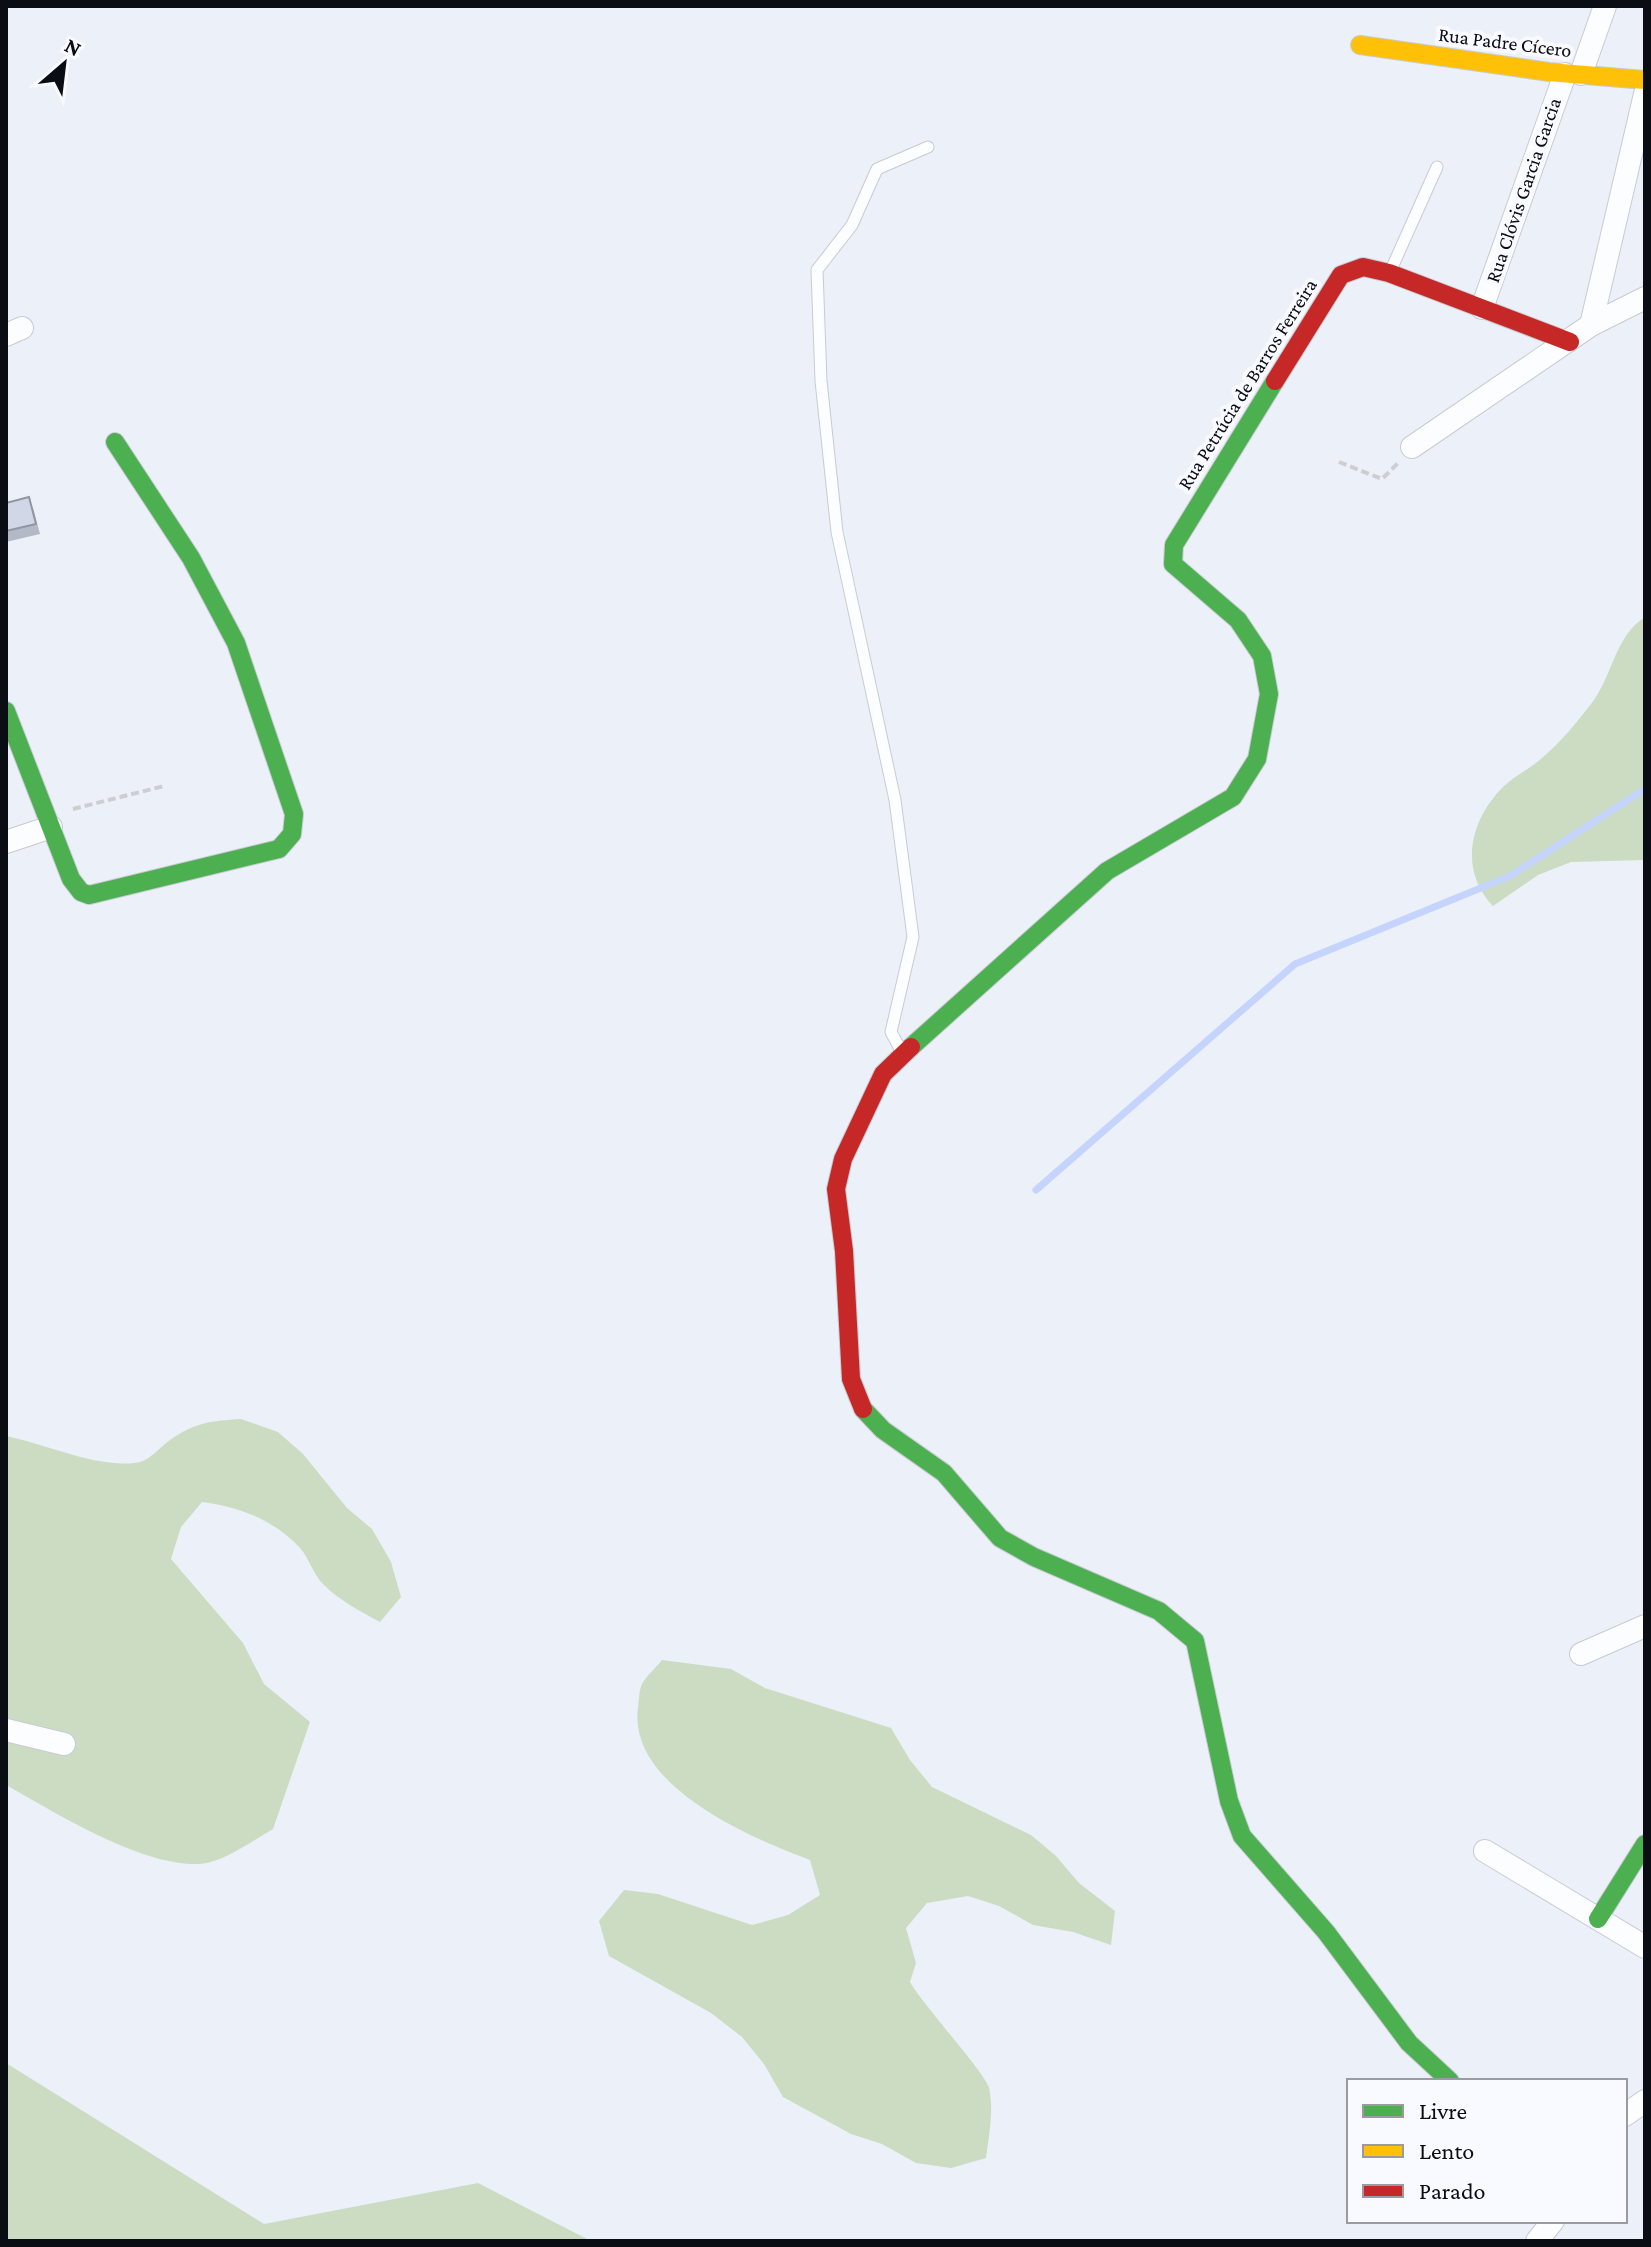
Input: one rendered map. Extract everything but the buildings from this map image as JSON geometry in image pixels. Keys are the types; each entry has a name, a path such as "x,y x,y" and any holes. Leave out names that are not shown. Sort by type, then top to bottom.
{"street":[{"name":"Rua Clóvis Garcia Garcia","path":"1482,308 1573,74 1605,6"},
{"name":"Rua Padre Cícero","path":"1360,45 1573,74 1645,80"},
{"path":"1591,325 1645,94"},
{"name":"Rua Petrúcia de Barros Ferreira","path":"902,1053 943,1022 1050,919 1107,871 1141,848 1218,809 1243,786 1251,773 1262,742 1269,694 1262,656 1238,620 1173,564 1174,545 1331,289 1352,268 1363,267 1389,273 1570,342"},
{"path":"1412,447 1591,325 1645,298"},
{"path":"6,711 71,879 81,892 97,895 279,849 288,842 294,830 294,814 236,643 191,558 115,442"},
{"path":"6,842 49,821"},
{"path":"902,1053 883,1074 837,1179 851,1379 856,1400 868,1419 884,1433 934,1464 982,1522 1013,1546 1157,1610 1187,1630 1195,1641 1229,1801 1242,1836 1326,1932 1409,2043 1448,2079"},
{"path":"1581,1654 1645,1626"},
{"path":"6,1730 64,1744"},
{"path":"1598,1919 1645,1844"},
{"path":"1485,1851 1645,1947"},
{"path":"1627,2114 1645,2101"},
{"path":"1537,2241 1551,2223"}],"lane":[{"path":"902,1053 891,1032 913,937 895,800 837,532 821,381 817,270 852,225 877,169 928,147"},
{"path":"1389,273 1437,167"}],"path":[{"path":"1339,462 1382,479 1388,477 1412,447"},
{"path":"49,821 164,786"}],"green space":[{"path":"1645,617 1645,860 1571,862 1538,875 1493,906 1482,892 1472,862 1472,846 1482,815 1503,787 1549,752 1580,718 1598,693 1627,635"},
{"path":"241,1419 278,1432 303,1454 347,1508 372,1529 391,1562 401,1597 380,1622 330,1591 317,1577 300,1548 268,1522 230,1507 202,1502 181,1527 171,1559 243,1643 264,1684 310,1722 273,1829 219,1859 200,1864 177,1863 126,1848 6,1785 6,1436 91,1459 125,1464 144,1460 179,1434 196,1426"},
{"path":"662,1660 731,1669 765,1688 891,1728 910,1760 932,1787 1031,1835 1056,1856 1079,1883 1115,1911 1111,1945 1073,1932 1033,1925 999,1906 968,1896 927,1903 906,1928 916,1963 910,1982 989,2088 991,2114 986,2158 951,2168 916,2163 882,2144 851,2134 783,2097 764,2064 742,2037 711,2013 609,1956 599,1921 624,1890 658,1894 752,1925 788,1915 820,1895 810,1860 727,1823 672,1785 652,1762 640,1736 638,1708 642,1684"},
{"path":"6,2063 264,2224 478,2183 591,2241 6,2241"}],"waterway":[{"path":"1036,1190 1295,964 1510,876 1645,789"}],"traffic: fast":[{"path":"911,1047 1107,871 1233,797 1257,759 1269,694 1262,656 1238,620 1173,564 1174,545 1275,381"},
{"path":"6,711 71,879 81,892 89,895 279,849 292,834 294,814 236,643 191,558 115,442"},
{"path":"863,1409 883,1430 944,1473 1000,1538 1034,1557 1159,1611 1195,1641 1229,1801 1242,1836 1326,1932 1409,2043 1448,2079"},
{"path":"1598,1919 1645,1844"}],"traffic: slow":[{"path":"1360,45 1549,72 1645,80"}],"traffic: jam":[{"path":"1275,381 1341,275 1363,267 1389,273 1570,342"},
{"path":"863,1409 851,1379 844,1251 836,1189 843,1159 883,1074 911,1047"}]}
